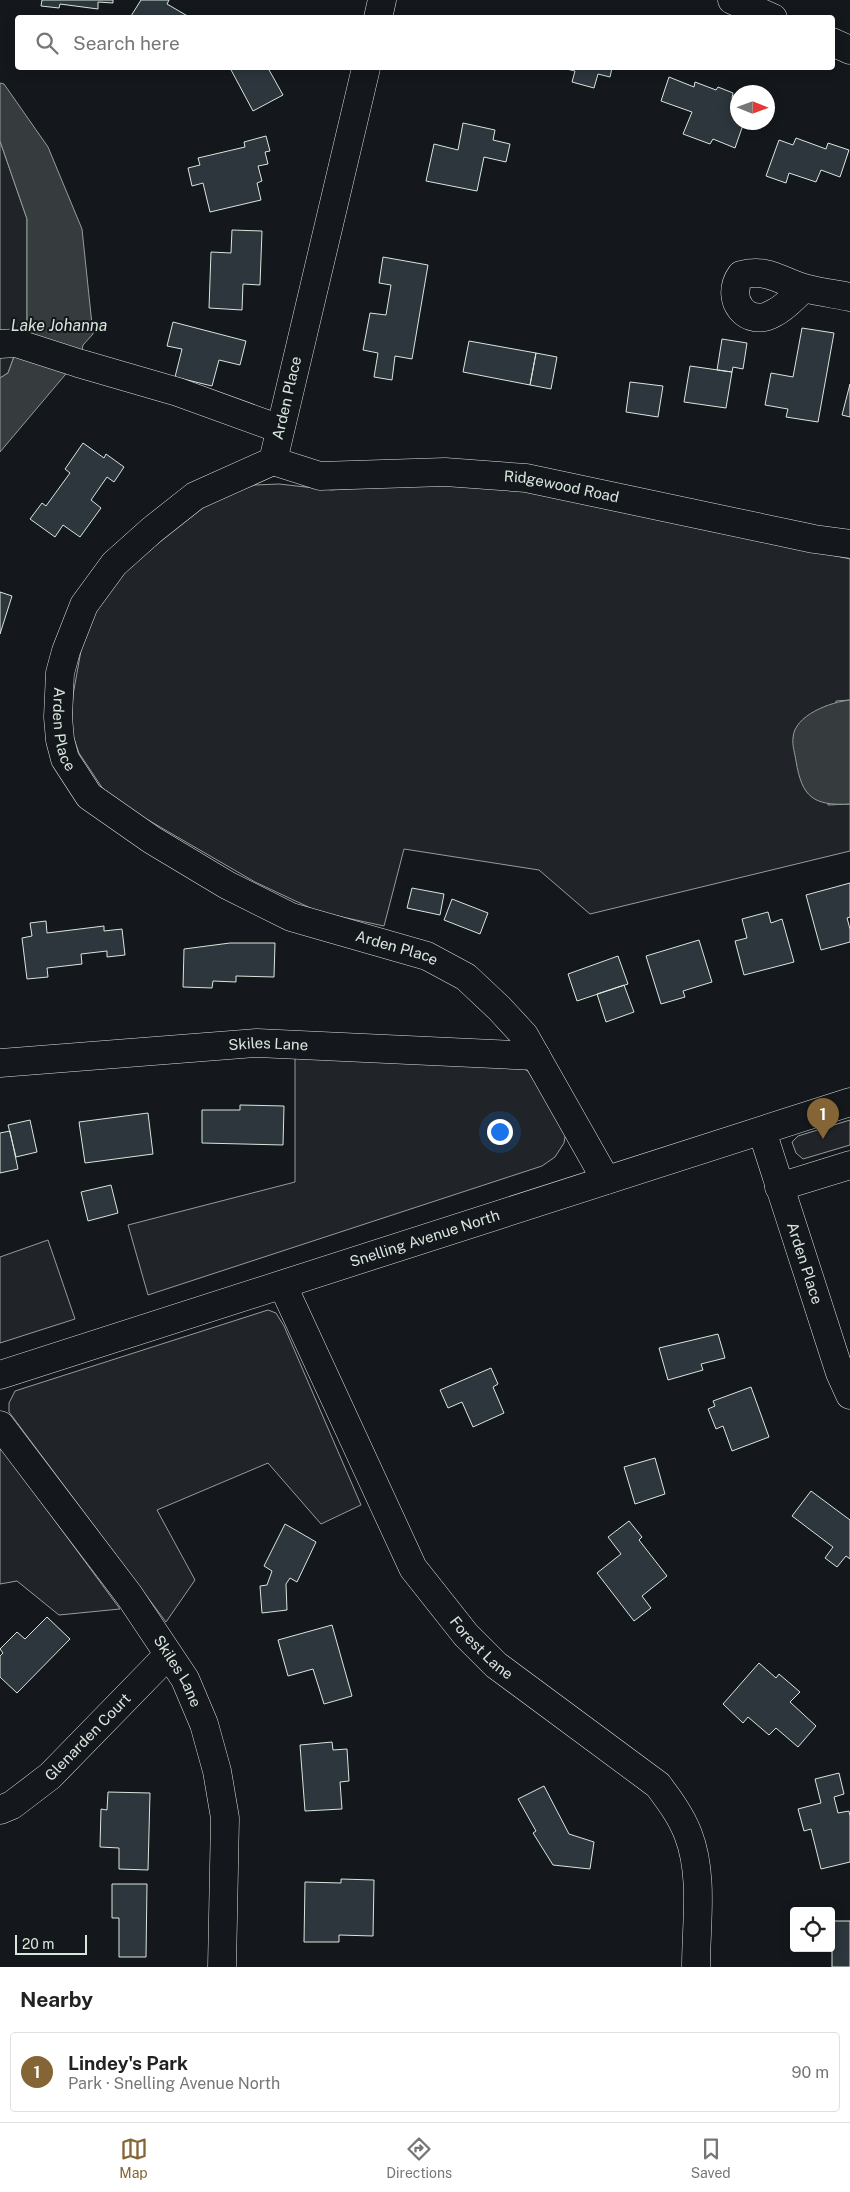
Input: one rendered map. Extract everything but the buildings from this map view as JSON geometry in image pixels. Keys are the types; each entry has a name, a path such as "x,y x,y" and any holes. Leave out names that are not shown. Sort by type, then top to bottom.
{"street":[{"path":"379,15 382,0"},
{"path":"732,0 766,15"},
{"path":"835,43 850,50"},
{"name":"Arden Place","path":"366,70 273,461 195,496 152,530 114,564 84,605 66,651 60,673 58,717 60,740 65,759 90,796 152,840 227,885 291,917 427,956 466,977 518,1028 536,1056 606,1180"},
{"path":"804,288 850,297"},
{"path":"8,344 178,392 280,429"},
{"name":"Ridgewood Road","path":"273,461 320,476 445,472 526,478 814,539 850,544"},
{"name":"Skiles Lane","path":"0,1063 257,1043 536,1056"},
{"name":"Snelling Avenue North","path":"0,1375 283,1286 850,1102"},
{"name":"Arden Place","path":"762,1131 840,1373 850,1395"},
{"path":"779,1187 850,1165"},
{"name":"Forest Lane","path":"283,1286 413,1568 466,1635 496,1665 658,1786 674,1806 689,1835 697,1871 696,1967"},
{"name":"Skiles Lane","path":"0,1425 129,1595 185,1679 204,1724 218,1771 225,1818 222,1967"},
{"name":"Glenarden Court","path":"0,1810 12,1805 50,1776 168,1655"}],"shaded area":[{"path":"0,141 27,219 27,321 20,339 0,334"},
{"path":"16,351 8,373 0,378 0,352"},
{"path":"279,484 332,490 414,484 496,486 542,493 850,559 850,700 836,701 828,805 850,804 850,851 590,914 539,870 404,849 384,926 319,912 255,882 136,813 103,789 79,753 71,730 73,695 82,645 100,600 126,569 214,499 255,485"},
{"path":"295,1058 517,1066 528,1071 566,1131 564,1143 555,1157 542,1166 148,1295 128,1225 295,1182"},
{"path":"850,1120 850,1145 803,1159 796,1153 792,1142 798,1136"},
{"path":"48,1240 75,1319 0,1343 0,1257"},
{"path":"268,1310 276,1313 284,1326 361,1505 321,1524 268,1463 157,1510 195,1580 166,1622 9,1412 9,1403 15,1391"},
{"path":"0,1446 120,1609 59,1615 17,1581 0,1584"}],"water":[{"name":"Lake Johanna","path":"0,83 4,84 48,147 82,229 93,334 83,345 81,356 0,452 0,378 8,373 27,321 27,219 0,141"},
{"path":"850,700 850,804 818,801 811,797 802,783 793,744 795,730 806,716 815,711"}],"place":[{"name":"Lindey's Park","path":"823,1139"}]}
